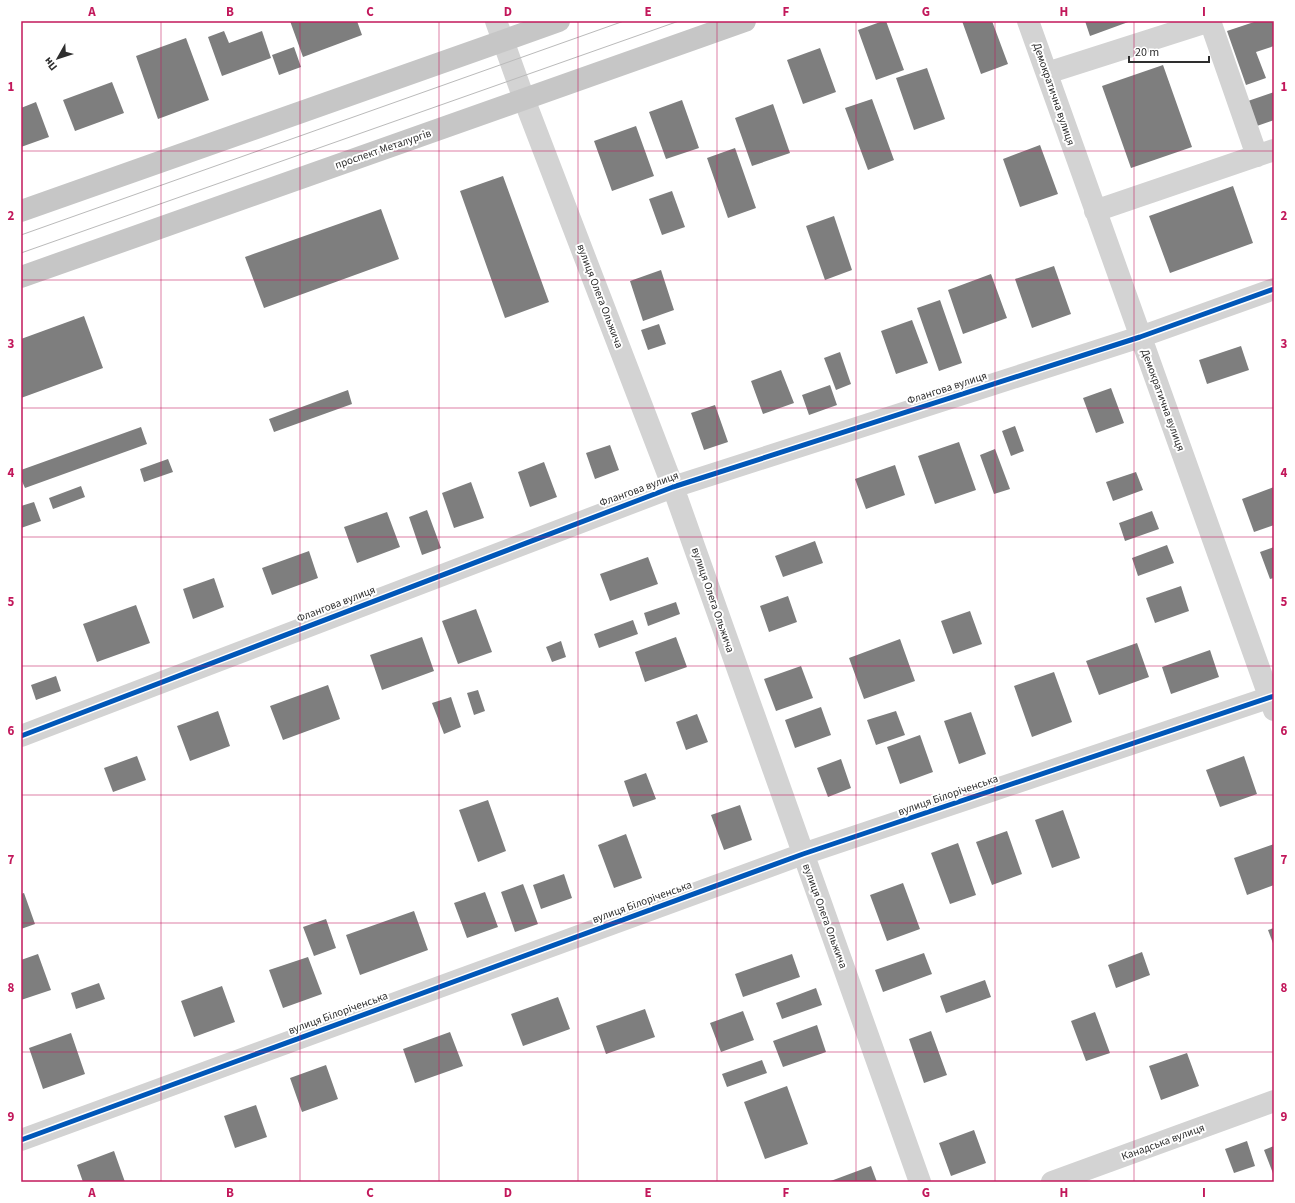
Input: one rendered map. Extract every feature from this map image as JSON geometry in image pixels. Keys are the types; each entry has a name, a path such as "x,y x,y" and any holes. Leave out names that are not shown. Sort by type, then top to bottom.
{"main road":[{"path":"21,211 500,31 559,21"},
{"name":"проспект Металургів","path":"21,276 745,21"}],"street":[{"name":"Демократична вулиця","path":"1028,21 1140,337 1273,701"},
{"path":"1047,73 1210,21 1265,153 1095,211"},
{"name":"вулиця Олега Ольжича","path":"500,31 524,99 673,486 920,1182"},
{"name":"Флангова вулиця","path":"21,736 673,486 1140,337 1274,289"},
{"name":"вулиця Білоріченська","path":"21,1140 803,854 1273,701"},
{"name":"Канадська вулиця","path":"1052,1182 1274,1101"}],"building":[{"path":"290,21 357,21 362,35 303,57"},
{"path":"886,21 904,70 876,80 858,30"},
{"path":"962,21 992,21 1008,64 981,74"},
{"path":"1085,21 1131,21 1090,36"},
{"path":"1257,21 1274,21 1274,46 1256,52 1266,78 1246,85 1227,31"},
{"path":"224,31 229,43 262,31 271,58 222,76 208,37"},
{"path":"186,38 209,100 158,119 136,56"},
{"path":"294,47 301,67 279,75 272,55"},
{"path":"820,48 836,92 803,104 787,60"},
{"path":"1163,65 1192,147 1131,168 1102,86"},
{"path":"927,68 945,119 914,130 896,78"},
{"path":"112,82 124,113 75,131 63,100"},
{"path":"1274,92 1274,120 1254,127 1245,102"},
{"path":"872,99 894,160 868,170 845,108"},
{"path":"682,100 699,148 666,159 649,112"},
{"path":"36,102 49,137 21,147 21,108"},
{"path":"773,104 790,153 752,166 735,118"},
{"path":"636,126 654,176 612,191 594,141"},
{"path":"1040,145 1058,194 1020,207 1003,159"},
{"path":"735,148 756,208 728,218 707,158"},
{"path":"503,176 549,302 505,318 460,191"},
{"path":"1233,186 1253,243 1170,273 1149,216"},
{"path":"672,191 685,227 662,235 649,199"},
{"path":"381,209 399,259 264,308 245,257"},
{"path":"834,216 852,270 825,280 806,226"},
{"path":"1054,266 1071,314 1032,328 1015,279"},
{"path":"661,270 674,310 643,321 630,281"},
{"path":"991,274 1007,318 963,334 948,290"},
{"path":"940,300 962,363 939,371 917,308"},
{"path":"84,316 103,368 21,398 21,339"},
{"path":"912,320 928,363 896,374 881,331"},
{"path":"659,324 666,344 648,350 641,330"},
{"path":"1241,346 1249,370 1207,384 1199,360"},
{"path":"840,352 851,384 836,390 824,358"},
{"path":"781,370 794,403 763,414 751,381"},
{"path":"830,385 837,405 809,415 802,395"},
{"path":"1111,388 1124,423 1096,433 1083,398"},
{"path":"348,390 352,404 274,432 269,419"},
{"path":"715,405 728,442 704,450 691,413"},
{"path":"1015,426 1024,451 1011,456 1002,431"},
{"path":"141,427 147,444 25,488 21,479 21,470"},
{"path":"959,442 976,490 935,504 918,456"},
{"path":"610,445 619,470 595,479 586,453"},
{"path":"995,449 1010,489 994,494 980,455"},
{"path":"168,459 173,472 144,482 140,469"},
{"path":"544,462 557,497 530,507 518,472"},
{"path":"895,465 905,495 866,509 855,479"},
{"path":"1136,472 1143,490 1113,501 1106,482"},
{"path":"471,482 484,518 454,528 442,493"},
{"path":"81,486 85,497 53,509 49,498"},
{"path":"1274,487 1274,525 1254,532 1242,499"},
{"path":"34,502 41,521 21,528 21,506"},
{"path":"427,510 441,548 422,555 409,517"},
{"path":"1152,511 1159,529 1125,541 1119,523"},
{"path":"387,512 400,547 357,563 344,527"},
{"path":"815,541 823,563 783,577 775,556"},
{"path":"1167,545 1174,563 1138,576 1132,558"},
{"path":"1274,547 1274,578 1270,579 1260,552"},
{"path":"309,551 318,578 272,595 262,568"},
{"path":"648,557 658,584 610,601 600,574"},
{"path":"214,578 224,607 193,619 183,589"},
{"path":"1181,586 1189,611 1155,623 1146,598"},
{"path":"788,596 797,622 769,632 760,606"},
{"path":"676,602 680,614 648,626 644,613"},
{"path":"136,605 150,643 97,662 83,624"},
{"path":"476,609 492,652 458,664 442,621"},
{"path":"970,611 982,644 953,654 941,621"},
{"path":"633,620 638,634 599,648 594,634"},
{"path":"422,637 434,671 382,690 370,655"},
{"path":"676,637 687,667 645,682 635,652"},
{"path":"900,639 915,681 864,699 849,658"},
{"path":"561,641 566,657 552,662 546,647"},
{"path":"1137,643 1149,677 1099,695 1086,661"},
{"path":"1210,650 1219,677 1171,694 1162,667"},
{"path":"801,666 813,698 776,711 764,679"},
{"path":"1054,672 1072,722 1032,737 1014,686"},
{"path":"56,676 61,691 36,700 31,685"},
{"path":"328,685 340,719 283,740 270,706"},
{"path":"478,690 485,711 474,715 467,693"},
{"path":"451,697 461,727 444,734 432,703"},
{"path":"821,707 831,735 795,748 785,720"},
{"path":"218,711 230,746 190,761 177,726"},
{"path":"896,711 905,735 876,745 867,720"},
{"path":"971,712 986,754 959,764 944,721"},
{"path":"697,714 708,742 686,750 676,722"},
{"path":"920,735 933,772 900,784 887,747"},
{"path":"137,756 146,780 113,792 104,768"},
{"path":"1244,756 1257,794 1220,807 1206,770"},
{"path":"841,759 851,788 828,797 817,768"},
{"path":"646,773 656,799 633,807 624,781"},
{"path":"488,800 506,851 478,862 459,810"},
{"path":"740,805 752,840 724,850 711,815"},
{"path":"1063,810 1080,858 1052,868 1035,820"},
{"path":"1007,831 1022,874 992,885 976,842"},
{"path":"626,834 642,878 614,888 598,845"},
{"path":"958,843 976,895 950,904 931,853"},
{"path":"1274,844 1274,885 1247,895 1234,858"},
{"path":"564,874 572,898 541,909 533,885"},
{"path":"903,883 920,929 887,941 870,895"},
{"path":"523,884 538,924 515,932 501,892"},
{"path":"485,892 498,927 467,938 454,903"},
{"path":"24,893 35,924 21,929 21,894"},
{"path":"414,911 428,950 360,975 346,935"},
{"path":"326,919 336,948 314,956 303,927"},
{"path":"1274,928 1274,946 1268,930"},
{"path":"1142,952 1150,975 1116,988 1108,965"},
{"path":"924,953 932,974 883,992 875,970"},
{"path":"38,954 51,990 21,1000 21,960"},
{"path":"792,954 800,977 743,997 735,974"},
{"path":"308,957 322,994 283,1008 269,970"},
{"path":"985,980 991,997 946,1013 940,996"},
{"path":"99,983 105,999 76,1009 71,993"},
{"path":"222,986 235,1022 194,1037 181,1001"},
{"path":"816,988 822,1005 782,1019 776,1003"},
{"path":"558,997 570,1029 523,1046 511,1014"},
{"path":"645,1009 655,1037 606,1054 596,1026"},
{"path":"743,1011 754,1040 721,1052 710,1023"},
{"path":"1095,1012 1110,1053 1086,1061 1071,1021"},
{"path":"817,1025 826,1052 783,1067 773,1041"},
{"path":"931,1031 947,1075 924,1083 909,1039"},
{"path":"450,1032 463,1066 415,1083 403,1049"},
{"path":"71,1033 85,1074 43,1089 29,1048"},
{"path":"1187,1053 1199,1086 1161,1100 1149,1066"},
{"path":"762,1060 767,1073 727,1087 722,1074"},
{"path":"326,1065 338,1099 302,1112 290,1078"},
{"path":"787,1086 808,1144 765,1159 744,1102"},
{"path":"256,1105 267,1137 235,1148 224,1116"},
{"path":"974,1130 986,1163 951,1176 939,1143"},
{"path":"1247,1141 1255,1166 1234,1173 1225,1149"},
{"path":"1274,1146 1274,1176 1264,1150"},
{"path":"114,1151 125,1182 83,1182 77,1165"},
{"path":"871,1166 877,1182 828,1182"}],"tram line":[{"path":"21,235 624,21"},
{"path":"21,253 679,21"}],"cycle path":[{"path":"21,736 673,487 1140,337 1274,289"},
{"path":"21,1140 803,854 1274,696"}]}
